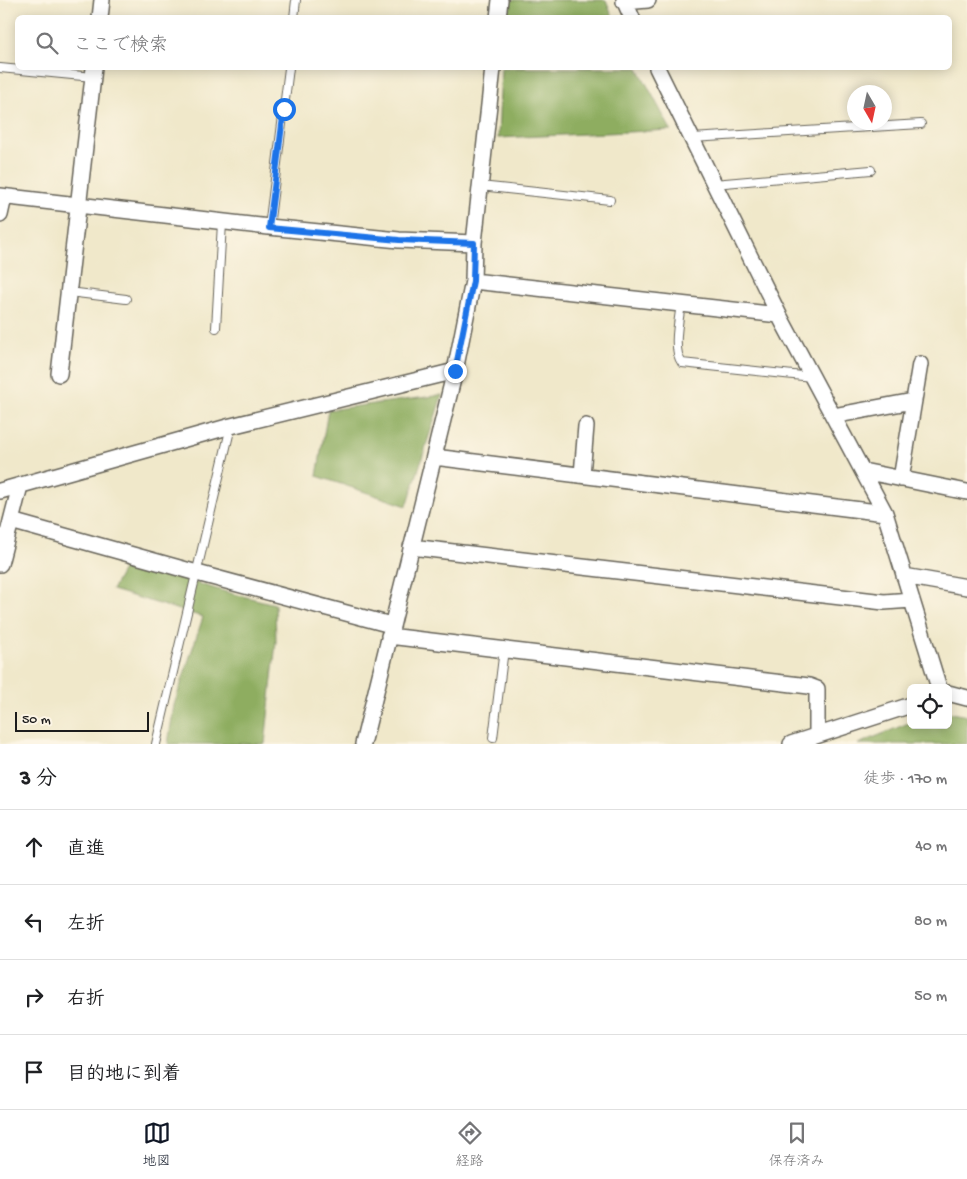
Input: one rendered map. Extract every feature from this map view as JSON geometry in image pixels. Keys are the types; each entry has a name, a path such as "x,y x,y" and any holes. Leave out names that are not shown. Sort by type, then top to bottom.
{"street":[{"path":"100,15 102,0"},
{"path":"498,15 500,0"},
{"path":"631,15 624,1 648,0"},
{"path":"363,744 455,371 473,281 474,243 493,70"},
{"path":"658,70 779,315 885,513 938,684"},
{"path":"60,374 94,72"},
{"path":"0,215 2,197 269,228 399,240 474,243"},
{"path":"473,281 779,315"},
{"path":"901,479 920,364"},
{"path":"0,491 231,426 455,371"},
{"path":"833,416 914,401"},
{"path":"582,475 586,426"},
{"path":"434,457 885,513"},
{"path":"863,471 967,492"},
{"path":"0,564 20,486"},
{"path":"11,521 390,630 504,649 809,686 817,689 817,735"},
{"path":"411,547 884,602 912,600"},
{"path":"904,576 967,587"},
{"path":"952,694 967,698"},
{"path":"791,744 907,706"}],"lane":[{"path":"294,15 296,0"},
{"path":"0,68 15,69"},
{"path":"47,70 94,72"},
{"path":"269,228 288,70"},
{"path":"692,138 920,124"},
{"path":"714,184 871,170"},
{"path":"480,186 610,200"},
{"path":"216,328 222,223"},
{"path":"69,292 126,299"},
{"path":"681,304 677,347 678,358 682,363 812,377"},
{"path":"156,744 231,426"},
{"path":"493,738 504,649"}],"green space":[{"path":"505,0 606,0 612,15 504,15"},
{"path":"501,70 639,70 671,130 498,138"},
{"path":"442,395 407,506 317,476 328,410"},
{"path":"127,562 226,592 275,604 276,642 265,744 168,744 174,705 203,617 112,590"},
{"path":"952,713 967,716 967,744 858,744 907,724 907,729 952,729"}],"route":[{"path":"284,109 269,228 399,240 474,243 473,281 455,371"}]}
